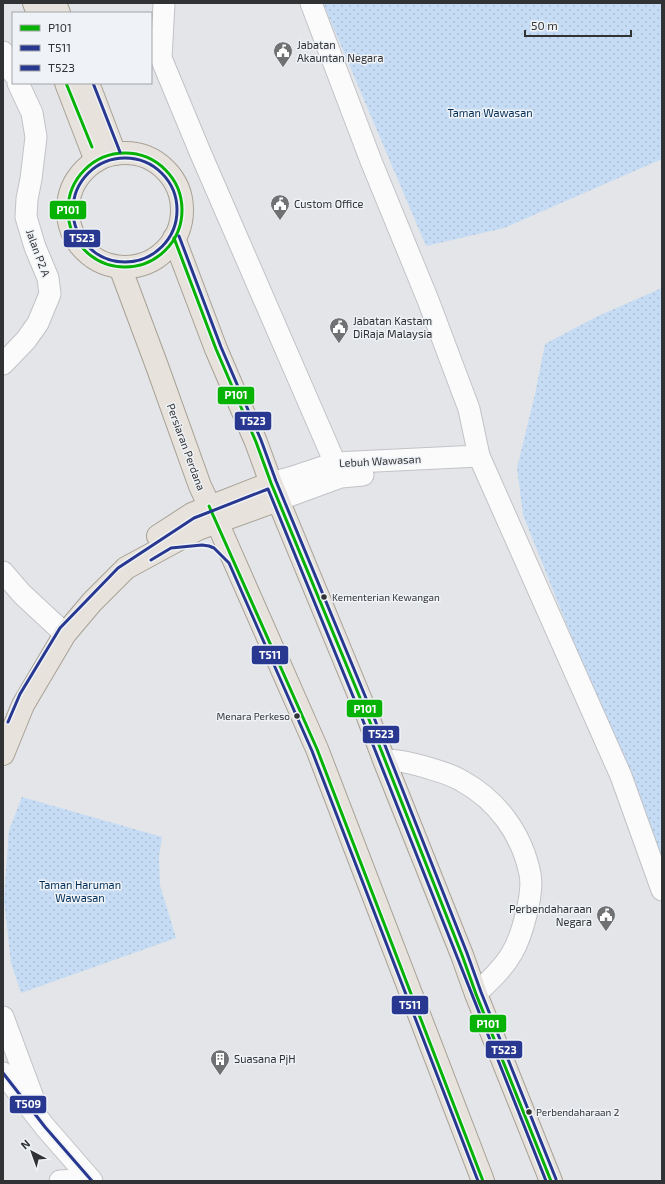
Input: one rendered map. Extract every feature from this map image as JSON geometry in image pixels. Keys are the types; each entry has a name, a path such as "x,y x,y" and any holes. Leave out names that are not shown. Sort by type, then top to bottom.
{"main road":[{"path":"55,3 60,12"},
{"path":"67,84 106,158"},
{"path":"88,84 106,158"},
{"path":"135,154 153,161 167,172 177,186 181,204 180,221 174,238 164,251 151,261 136,266 120,267 102,263 86,253 75,239 68,222 68,203 73,186 83,172 106,158 135,154"},
{"path":"174,238 216,349 256,442 274,491 368,717 551,1181"},
{"name":"Persiaran Perdana","path":"120,267 155,358 200,486 317,749 483,1181"},
{"name":"Lebuh Wawasan","path":"3,720 16,692 60,630 114,564 192,514 213,514 274,491"},
{"name":"Lebuh Wawasan","path":"3,754 23,705 60,630 92,602 126,568 198,529 213,514"},
{"path":"169,544 194,540 211,541 233,560"}],"street":[{"path":"164,3 161,58 203,159 335,463"},
{"path":"311,3 371,161 428,300 464,394 481,460 621,776 662,890"},
{"path":"3,52 12,71"},
{"name":"Jalan P2 A","path":"3,364 26,340 38,323 50,294 48,278 34,247 26,217 27,199 36,137 32,113 18,84"},
{"name":"Lebuh Wawasan","path":"274,491 296,476 335,463 481,460"},
{"name":"Lebuh Wawasan","path":"274,491 341,477 481,460"},
{"path":"3,572 22,594 60,630"},
{"path":"384,760 399,760 439,771 462,780 481,793 498,808 512,826 522,848 530,875 529,901 524,925 512,953 496,974 476,994"},
{"path":"3,1018 45,1127"},
{"path":"3,1073 45,1127 91,1180"},
{"path":"60,1181 91,1180"}],"green space":[{"name":"Taman Wawasan","path":"323,3 662,3 662,159 504,228 426,246"},
{"path":"662,288 662,863 523,515 517,468 535,394 545,344 596,317"},
{"name":"Taman Haruman Wawasan","path":"22,797 162,837 159,857 160,885 176,938 21,993 11,963 4,899 9,830"}],"transit line":[{"name":"P101","path":"66,84 92,147"},
{"name":"T523","path":"93,84 120,152"},
{"name":"P101","path":"125,153 136,154 147,158 165,170 177,188 181,199 182,210 181,221 177,232 165,250 147,262 136,266 125,267 114,266 103,262 85,250 73,232 69,221 68,210 69,199 73,188 85,170 103,158 114,154 125,153"},
{"name":"T523","path":"125,158 145,162 162,173 173,190 177,210 173,230 162,247 145,258 125,262 105,258 88,247 77,230 73,210 77,190 88,173 105,162 125,158"},
{"name":"T523","path":"179,236 221,347 261,440 276,481 373,715 556,1179"},
{"name":"P101","path":"174,238 216,349 256,442 271,483 368,717 551,1181"},
{"name":"T511","path":"8,722 20,694 60,628 118,568 194,518 268,489 373,745 546,1181"},
{"name":"P101","path":"209,506 317,749 483,1181"},
{"name":"T511","path":"151,560 171,548 202,545 214,548 229,563 312,751 478,1181"},
{"name":"T509","path":"3,1073 45,1127 92,1181"}],"place":[{"name":"Jabatan Akauntan Negara","path":"283,68"},
{"name":"Custom Office","path":"280,221"},
{"name":"Jabatan Kastam DiRaja Malaysia","path":"339,344"},
{"name":"Kementerian Kewangan","path":"324,597"},
{"name":"Menara Perkeso","path":"297,716"},
{"name":"Perbendaharaan Negara","path":"606,932"},
{"name":"Suasana PjH","path":"220,1076"},
{"name":"Perbendaharaan 2","path":"529,1112"}]}
